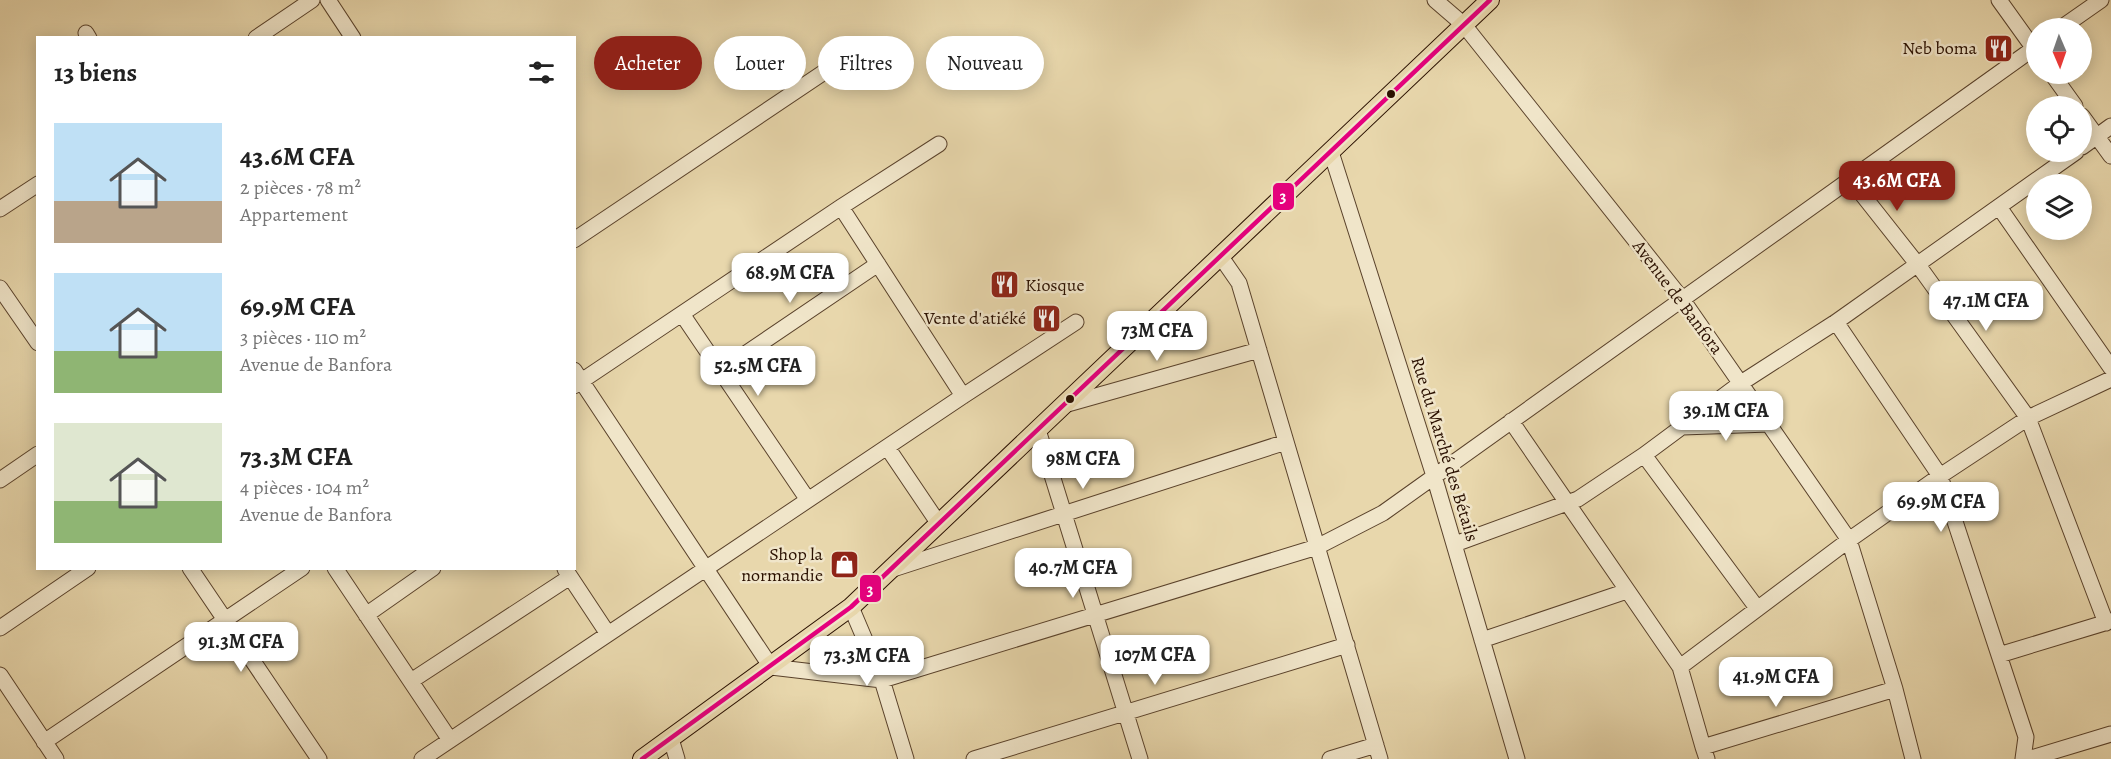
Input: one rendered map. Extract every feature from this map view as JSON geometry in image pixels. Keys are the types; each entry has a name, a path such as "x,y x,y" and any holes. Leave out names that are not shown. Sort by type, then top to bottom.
{"main road":[{"path":"642,759 851,607 1490,0"}],"street":[{"path":"259,36 312,0"},
{"path":"328,0 352,36"},
{"name":"Avenue de Banfora","path":"1435,0 1464,25 1682,299 1849,540 1895,689 1913,759"},
{"path":"1999,0 2026,36"},
{"path":"2075,18 2101,0"},
{"path":"939,144 682,314 577,379 771,667 882,680 1317,547 1383,513 2026,56"},
{"path":"576,239 818,76"},
{"path":"2092,140 2111,126"},
{"path":"2092,129 2111,156"},
{"name":"Rue du Marché des Bétails","path":"1331,152 1455,544 1517,759"},
{"path":"1455,544 1578,499 1644,455 1741,383 1836,322 1918,265 2062,162"},
{"path":"1850,179 1918,265 2028,418 2109,622 1999,655"},
{"path":"0,209 36,185"},
{"path":"841,207 963,396"},
{"path":"1999,207 2111,368"},
{"path":"1221,257 1239,283 1378,752 1330,759"},
{"path":"720,371 878,264"},
{"path":"0,288 36,340"},
{"path":"682,314 808,500"},
{"path":"422,759 1076,322"},
{"path":"1836,322 1940,476 2026,737 2023,759"},
{"path":"1064,405 1259,350"},
{"path":"1680,667 1849,540 1940,476 2028,418 2111,379"},
{"path":"1511,421 1680,667 1705,753 1895,689"},
{"path":"1682,427 1769,424"},
{"path":"1038,430 1140,759"},
{"path":"890,570 1286,442"},
{"path":"887,447 939,524"},
{"path":"0,480 36,455"},
{"path":"1644,455 1757,608"},
{"path":"0,628 85,570"},
{"path":"191,570 319,759"},
{"path":"44,742 299,570"},
{"path":"336,570 450,740"},
{"path":"366,615 430,570"},
{"path":"411,681 567,573 608,634"},
{"path":"1482,640 1627,591"},
{"path":"851,607 882,680 906,759"},
{"path":"974,759 1347,645"},
{"path":"0,675 56,759"},
{"path":"2038,758 2111,734"},
{"path":"671,739 677,759"}],"transit line":[{"name":"3","path":"642,759 851,607 1490,0"}],"place":[{"name":"Neb boma","path":"1998,48"},
{"name":"Kiosque","path":"1004,285"},
{"name":"Vente d'atiéké","path":"1047,318"},
{"name":"Shop la normandie","path":"844,564"}]}
